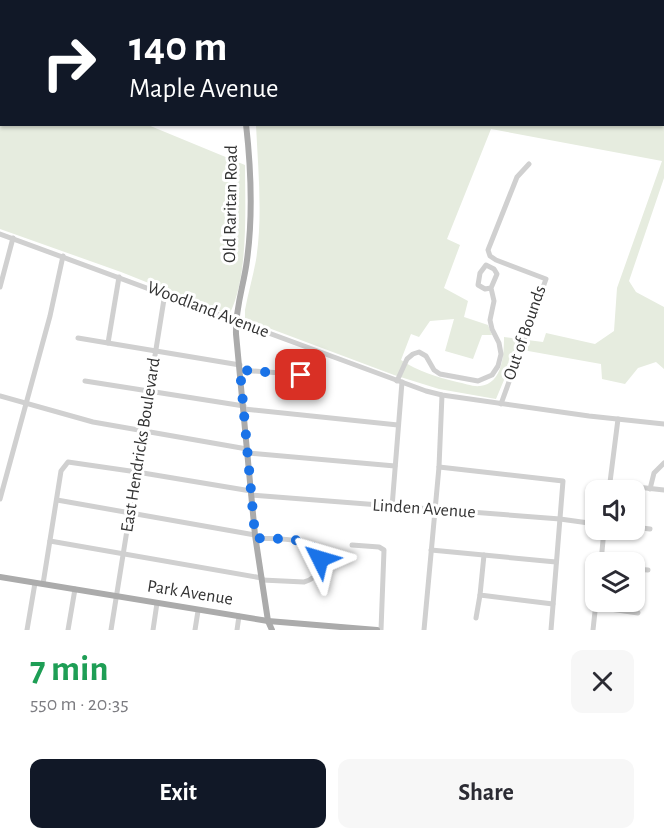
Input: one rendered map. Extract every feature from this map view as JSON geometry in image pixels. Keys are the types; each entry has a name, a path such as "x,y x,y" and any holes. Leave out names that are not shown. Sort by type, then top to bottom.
{"main road":[{"name":"Old Raritan Road","path":"246,126 249,178 248,246 236,320 255,537 268,621 272,630"},
{"name":"Park Avenue","path":"0,577 268,621 379,630"}],"street":[{"name":"Out of Bounds","path":"501,404 546,279 496,260 490,256 488,250 517,177 529,164"},
{"name":"Woodland Avenue","path":"0,234 442,395 664,423"},
{"path":"0,287 13,238"},
{"path":"0,499 50,316 63,256"},
{"path":"392,507 400,381 407,359 419,352 426,356 434,370 441,374 478,381 492,375 500,360 501,348 491,324 494,301 491,288 496,272 492,267 486,265 480,273 478,285 485,289 491,288"},
{"path":"108,343 119,277"},
{"name":"East Hendricks Boulevard","path":"111,630 165,293"},
{"path":"78,338 240,368 321,376"},
{"path":"85,381 244,408 398,425"},
{"path":"424,630 439,467 442,395"},
{"path":"0,396 93,422 248,451 394,466"},
{"path":"611,480 618,419"},
{"name":"Linden Avenue","path":"57,500 61,471 66,463 71,461 251,493 585,522"},
{"path":"650,489 654,473 664,463"},
{"path":"439,467 563,482 551,630"},
{"path":"645,489 664,490"},
{"path":"27,630 50,541 57,500 255,537 306,542 316,549 320,559 316,575 304,582 262,579 217,572 50,541"},
{"path":"645,528 650,529"},
{"path":"352,545 379,546 385,553 379,630"},
{"path":"431,550 556,562"},
{"path":"476,618 484,555"},
{"path":"68,630 75,589"},
{"path":"480,595 553,604"},
{"path":"153,630 157,603"},
{"path":"195,630 198,610"},
{"path":"593,630 595,612"},
{"path":"630,612 638,614"},
{"path":"237,630 239,616"}],"shaded area":[{"path":"0,126 150,126 245,165 243,262 240,282 229,315 121,272 0,229"},
{"path":"256,126 664,126 664,178 629,281 636,292 664,307 664,369 656,362 638,368 625,384 602,379 601,364 517,349 496,399 439,389 394,375 245,319 258,243 259,192","holes":["491,129 662,161 617,288 614,331 595,344 546,333 543,342 504,337 501,367 498,374 488,384 471,385 435,376 401,360 411,334 419,337 430,321 454,319 445,351 473,359 482,335 492,335 488,325 464,317 468,301 444,288 460,245 447,239"]}],"route":[{"path":"301,375 240,370 255,535 256,538 306,542 316,549 320,559"}]}
